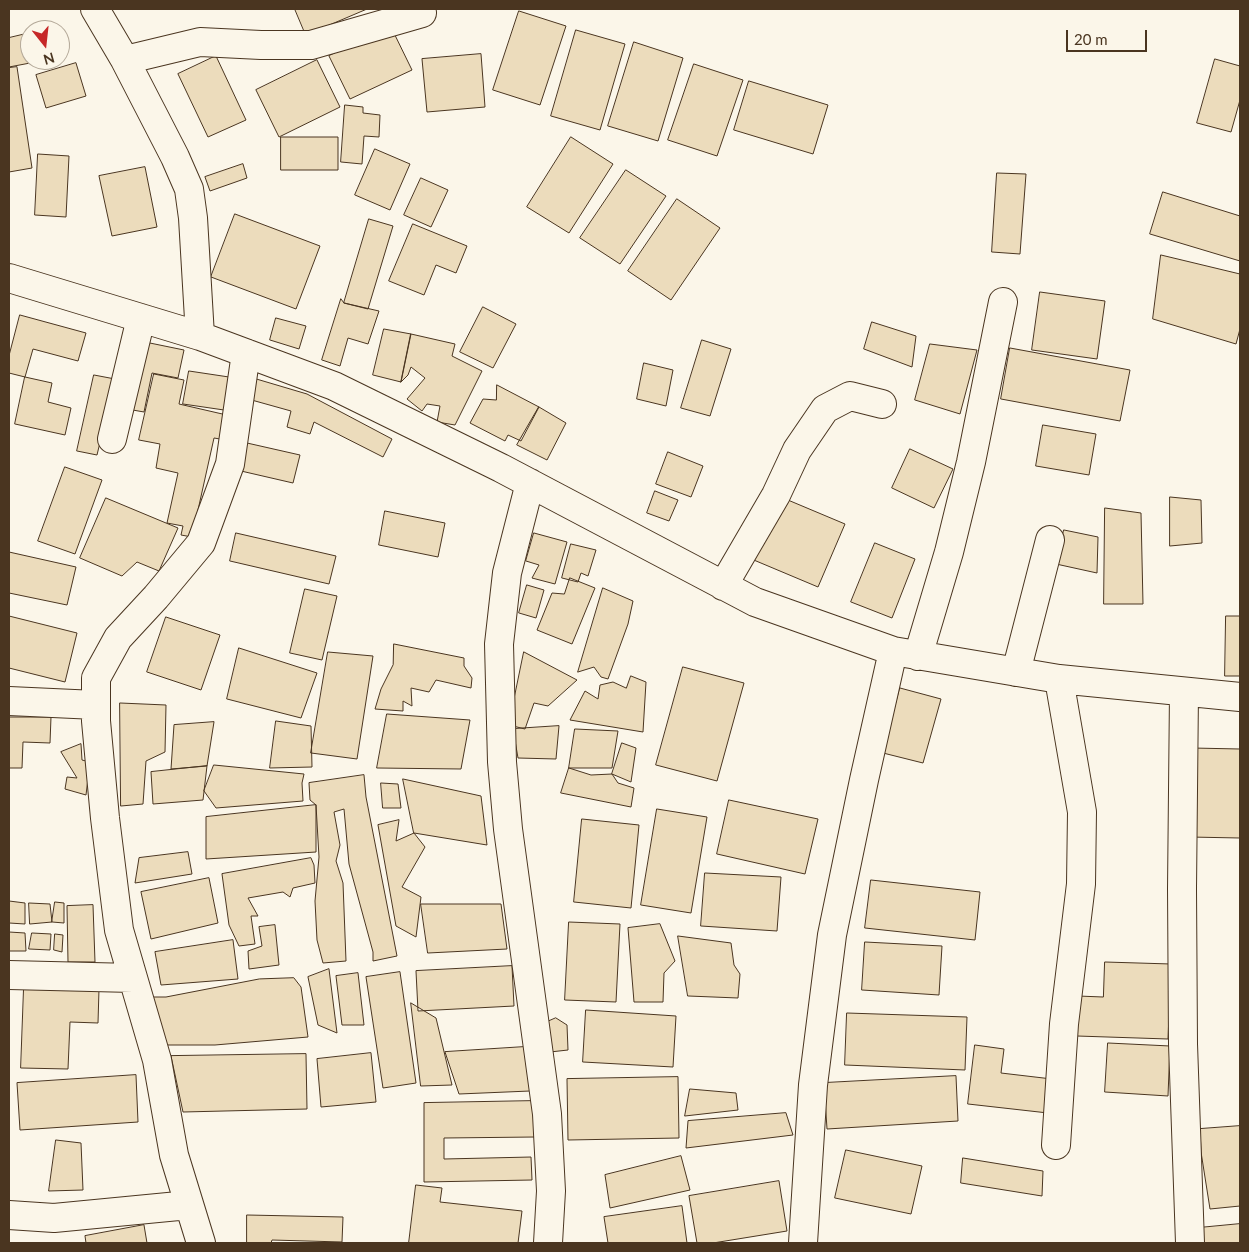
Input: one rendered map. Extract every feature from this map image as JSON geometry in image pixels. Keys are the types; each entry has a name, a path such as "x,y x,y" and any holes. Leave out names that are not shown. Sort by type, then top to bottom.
{"street":[{"path":"95,9 125,60 175,157 189,189 193,218 200,336"},
{"path":"125,60 200,42 312,45 422,13"},
{"path":"9,278 200,336 334,386 530,483 755,602 906,654 1059,679 1240,697"},
{"path":"803,1243 813,1085 832,935 864,780 906,654 949,552 971,462 1003,302"},
{"path":"112,439 141,318"},
{"path":"201,1243 174,1155 157,1060 119,930 105,818 96,706 96,678 118,638 156,597 201,543 230,464 246,353"},
{"path":"723,586 776,494 798,450 825,409 850,396 882,404"},
{"path":"530,483 508,573 499,644 502,762 508,829 547,1114 551,1191 548,1243"},
{"path":"1016,672 1050,540"},
{"path":"1056,1145 1064,1024 1081,884 1082,812 1059,679"},
{"path":"1184,692 1183,1044 1190,1243"},
{"path":"9,701 96,706"},
{"path":"9,975 133,978"},
{"path":"9,1216 54,1218 189,1204"}],"building":[{"path":"295,9 367,9 306,35"},
{"path":"519,11 566,26 540,105 493,90"},
{"path":"391,27 412,70 350,99 329,56"},
{"path":"576,30 625,44 600,130 551,116"},
{"path":"20,35 20,65 9,67 9,38"},
{"path":"634,42 683,58 658,141 608,126"},
{"path":"481,54 485,107 427,112 422,59"},
{"path":"216,56 246,120 208,137 178,74"},
{"path":"1215,59 1240,66 1240,100 1231,132 1197,123"},
{"path":"317,60 340,107 279,137 256,90"},
{"path":"76,63 86,96 46,108 36,75 53,70 70,70 70,65"},
{"path":"694,64 743,80 717,156 668,140"},
{"path":"17,67 32,168 9,172 9,68"},
{"path":"749,81 828,105 813,154 734,130"},
{"path":"345,105 363,107 363,113 380,115 379,137 364,136 362,164 341,162"},
{"path":"281,137 338,137 338,170 281,170"},
{"path":"571,137 613,164 569,233 527,207"},
{"path":"375,149 410,164 390,210 355,195"},
{"path":"38,154 69,156 66,217 35,215"},
{"path":"243,164 247,178 210,191 205,177"},
{"path":"145,167 157,227 112,236 99,176"},
{"path":"626,170 666,196 620,264 580,238"},
{"path":"997,173 1026,174 1020,254 992,252"},
{"path":"421,178 448,190 431,227 404,215"},
{"path":"1163,192 1240,216 1240,261 1150,234"},
{"path":"677,199 720,228 671,300 628,271"},
{"path":"235,214 320,246 296,309 211,277"},
{"path":"369,219 393,226 368,309 344,303"},
{"path":"413,224 467,246 456,273 436,265 424,295 389,281"},
{"path":"1161,255 1240,274 1240,329 1236,344 1153,319"},
{"path":"1040,292 1105,301 1097,359 1032,350"},
{"path":"341,299 344,303 379,311 368,344 348,338 340,366 322,360"},
{"path":"483,307 516,324 493,368 460,352"},
{"path":"20,315 86,333 78,361 33,349 25,377 9,373 9,356"},
{"path":"276,318 306,326 299,349 270,340"},
{"path":"872,322 916,336 912,367 864,349"},
{"path":"384,329 411,334 401,382 373,375"},
{"path":"411,334 455,344 452,356 482,371 455,425 437,422 440,406 427,404 422,411 407,399 425,378 411,367 408,375 401,382"},
{"path":"702,340 731,349 710,416 681,408"},
{"path":"140,341 184,350 178,378 152,373 144,412 127,409"},
{"path":"930,344 977,350 960,414 915,400"},
{"path":"1010,348 1130,370 1120,421 1001,399"},
{"path":"644,363 673,370 666,406 637,399"},
{"path":"189,371 229,377 224,410 183,404"},
{"path":"154,374 184,380 179,404 231,416 226,440 214,438 192,537 181,535 183,526 167,523 178,473 156,468 160,444 139,440"},
{"path":"94,375 115,379 97,455 77,451"},
{"path":"25,377 52,383 48,402 71,408 65,435 15,424"},
{"path":"253,378 307,394 392,439 383,457 314,422 310,434 287,427 291,411 248,399"},
{"path":"497,385 539,407 521,441 508,435 505,441 470,423 483,399 496,400"},
{"path":"539,407 566,423 547,460 517,445"},
{"path":"1043,425 1096,434 1089,475 1036,466"},
{"path":"247,443 300,455 293,483 241,471"},
{"path":"910,449 953,469 934,508 892,488"},
{"path":"668,452 703,466 691,497 656,484"},
{"path":"65,467 102,480 75,554 38,541"},
{"path":"655,491 678,500 669,521 647,513"},
{"path":"776,495 845,524 818,587 749,558"},
{"path":"1170,497 1201,500 1202,543 1170,546"},
{"path":"106,498 178,528 159,571 137,562 122,576 80,558"},
{"path":"1105,508 1141,513 1143,604 1104,604"},
{"path":"385,511 445,523 438,557 379,545"},
{"path":"1064,530 1098,537 1097,573 1056,564"},
{"path":"236,533 336,556 329,584 230,561"},
{"path":"534,533 567,542 555,584 532,578 539,565 526,561"},
{"path":"875,543 915,559 892,618 851,602"},
{"path":"571,544 596,550 588,576 581,573 578,582 562,578"},
{"path":"9,552 76,567 67,605 9,593"},
{"path":"570,578 595,588 572,644 537,630 552,593 564,594"},
{"path":"527,585 544,590 536,618 519,613"},
{"path":"603,588 633,601 628,624 608,679 601,677 594,667 578,672"},
{"path":"305,589 337,596 322,660 290,653"},
{"path":"9,616 77,633 65,682 9,668"},
{"path":"1226,616 1240,616 1240,676 1225,676"},
{"path":"166,617 220,635 201,690 147,672"},
{"path":"394,644 464,658 464,666 472,678 471,688 436,680 429,692 411,688 412,706 403,701 403,711 375,709 381,689 393,665"},
{"path":"239,648 317,673 301,718 227,699"},
{"path":"328,652 373,656 357,759 311,753"},
{"path":"524,652 577,680 548,706 534,703 525,729 509,725"},
{"path":"683,667 744,683 717,781 656,765"},
{"path":"631,676 646,682 643,732 570,720 585,691 598,699 600,685 613,682 626,688"},
{"path":"900,688 941,699 923,763 883,753"},
{"path":"120,703 166,705 165,752 146,761 143,804 121,806"},
{"path":"387,714 470,720 461,769 377,768"},
{"path":"9,717 51,717 50,743 23,742 22,768 9,768"},
{"path":"276,721 311,726 312,767 270,768"},
{"path":"214,722 207,766 171,769 174,725"},
{"path":"559,726 556,759 518,758 513,729"},
{"path":"575,729 618,731 612,768 569,768"},
{"path":"622,743 636,748 631,782 612,774"},
{"path":"81,744 82,760 90,762 86,795 65,789 67,777 77,778 61,752"},
{"path":"1192,748 1240,749 1240,838 1189,837"},
{"path":"214,765 304,774 302,783 303,801 216,808 204,791"},
{"path":"207,766 203,800 153,804 151,772"},
{"path":"569,768 591,775 612,774 618,783 634,788 631,807 561,793"},
{"path":"364,775 366,797 397,956 373,961 373,952 349,864 344,809 334,812 340,845 336,861 343,883 346,961 323,963 317,940 315,901 319,857 316,805 310,800 309,783"},
{"path":"403,779 481,796 487,845 414,833"},
{"path":"381,783 398,784 401,808 383,808"},
{"path":"729,800 818,819 805,874 717,854"},
{"path":"316,805 316,852 206,859 206,817"},
{"path":"657,809 707,817 691,913 641,905"},
{"path":"582,819 639,825 631,908 574,902"},
{"path":"399,820 396,841 414,833 425,847 402,887 421,897 416,937 396,926 378,825"},
{"path":"188,852 192,874 135,883 139,858"},
{"path":"311,858 314,865 315,883 293,888 290,897 283,892 248,898 258,916 251,916 255,944 239,946 229,925 222,874"},
{"path":"705,873 781,877 777,931 701,926"},
{"path":"209,878 218,923 151,939 141,892"},
{"path":"871,880 980,892 975,940 865,928"},
{"path":"9,901 25,903 25,924 9,923"},
{"path":"55,902 64,903 64,923 52,922"},
{"path":"29,903 50,904 52,922 30,924"},
{"path":"421,904 501,904 507,949 428,953"},
{"path":"93,905 95,962 68,962 67,906"},
{"path":"569,922 620,924 616,1002 565,1000"},
{"path":"660,924 675,961 664,973 663,1002 634,1002 628,928"},
{"path":"275,925 279,965 249,969 248,951 262,946 259,927"},
{"path":"9,932 25,933 26,951 9,951"},
{"path":"32,933 51,934 50,950 29,949"},
{"path":"55,934 63,935 62,952 54,950"},
{"path":"678,936 731,943 734,965 740,974 738,998 688,996"},
{"path":"233,940 238,979 161,985 155,952"},
{"path":"865,942 942,946 939,995 862,990"},
{"path":"1105,962 1171,964 1168,1039 1077,1036 1078,996 1103,997"},
{"path":"512,966 514,1006 418,1011 416,971"},
{"path":"329,969 337,1033 318,1025 308,977"},
{"path":"400,972 416,1083 383,1088 366,977"},
{"path":"358,973 364,1025 342,1025 336,976"},
{"path":"294,978 301,987 308,1037 215,1045 164,1045 152,997 166,997 259,979"},
{"path":"24,987 99,989 98,1023 70,1022 68,1069 21,1068"},
{"path":"411,1003 436,1018 452,1085 421,1086"},
{"path":"586,1010 676,1016 673,1067 583,1062"},
{"path":"847,1013 967,1017 965,1070 845,1065"},
{"path":"556,1018 567,1025 568,1050 550,1052 547,1022"},
{"path":"1108,1043 1170,1046 1168,1096 1105,1092"},
{"path":"975,1045 1004,1049 1001,1073 1052,1079 1048,1113 968,1104"},
{"path":"524,1047 530,1091 459,1094 445,1052"},
{"path":"371,1053 376,1102 321,1107 317,1059"},
{"path":"306,1054 307,1109 183,1112 171,1056"},
{"path":"136,1075 138,1122 20,1130 17,1083"},
{"path":"956,1076 958,1121 827,1129 824,1083"},
{"path":"678,1077 679,1138 568,1140 567,1079"},
{"path":"690,1089 736,1093 738,1110 685,1116"},
{"path":"534,1101 535,1137 444,1138 444,1159 531,1157 532,1180 424,1182 424,1103"},
{"path":"786,1113 793,1135 686,1148 688,1121"},
{"path":"1240,1126 1240,1206 1210,1209 1201,1152 1200,1129"},
{"path":"56,1140 81,1143 83,1190 49,1191"},
{"path":"846,1150 922,1166 911,1214 835,1198"},
{"path":"681,1156 690,1190 610,1208 605,1175"},
{"path":"963,1158 1043,1171 1042,1196 961,1183"},
{"path":"779,1181 787,1231 713,1243 697,1243 689,1196"},
{"path":"416,1185 442,1188 440,1202 522,1211 518,1243 409,1243"},
{"path":"682,1206 687,1243 608,1243 604,1217"},
{"path":"247,1215 343,1217 342,1242 272,1240 271,1243 247,1243"},
{"path":"1240,1224 1240,1243 1200,1243 1198,1228"},
{"path":"144,1225 147,1243 86,1243 85,1236"}]}
